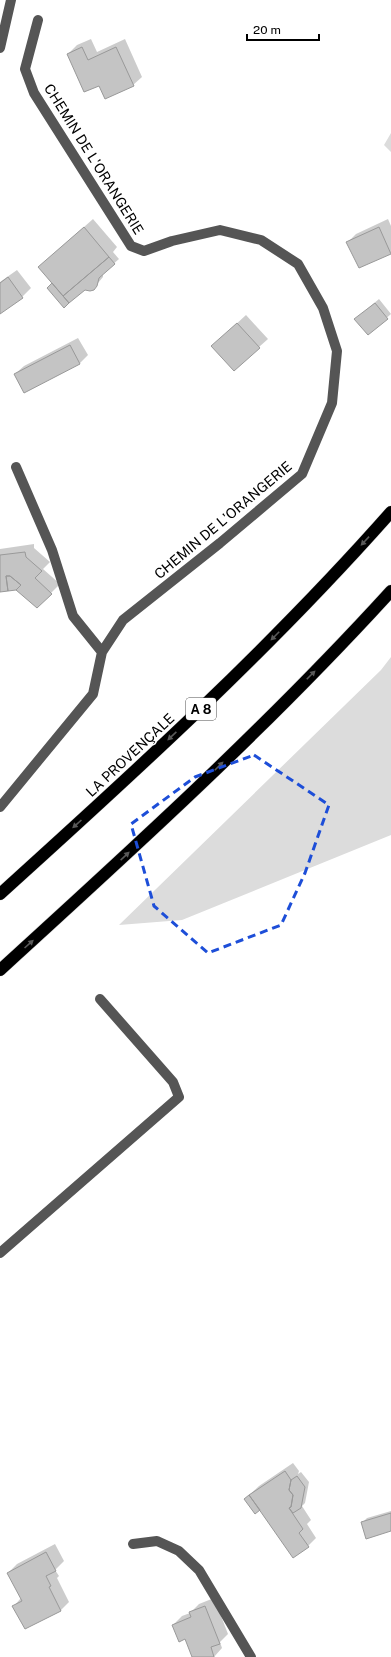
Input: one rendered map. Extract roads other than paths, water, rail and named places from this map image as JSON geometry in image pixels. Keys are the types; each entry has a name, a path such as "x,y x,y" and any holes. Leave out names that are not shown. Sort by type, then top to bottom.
{"highway":[{"name":"LA PROVENÇALE","path":"0,894 127,779 215,696 298,613 391,512"},
{"path":"0,970 186,799 313,673 391,591"}],"street":[{"path":"0,48 11,0"},
{"name":"CHEMIN DE L'ORANGERIE","path":"0,807 93,694 102,652 123,620 220,543 302,474 332,403 337,351 323,308 298,264 261,240 220,230 172,241 144,251 131,246 34,93 25,69 38,20"},
{"path":"16,467 52,550 73,616 102,652"},
{"path":"0,1253 179,1096 173,1082 100,999"},
{"path":"133,1544 157,1541 179,1551 199,1570 251,1657"}]}
